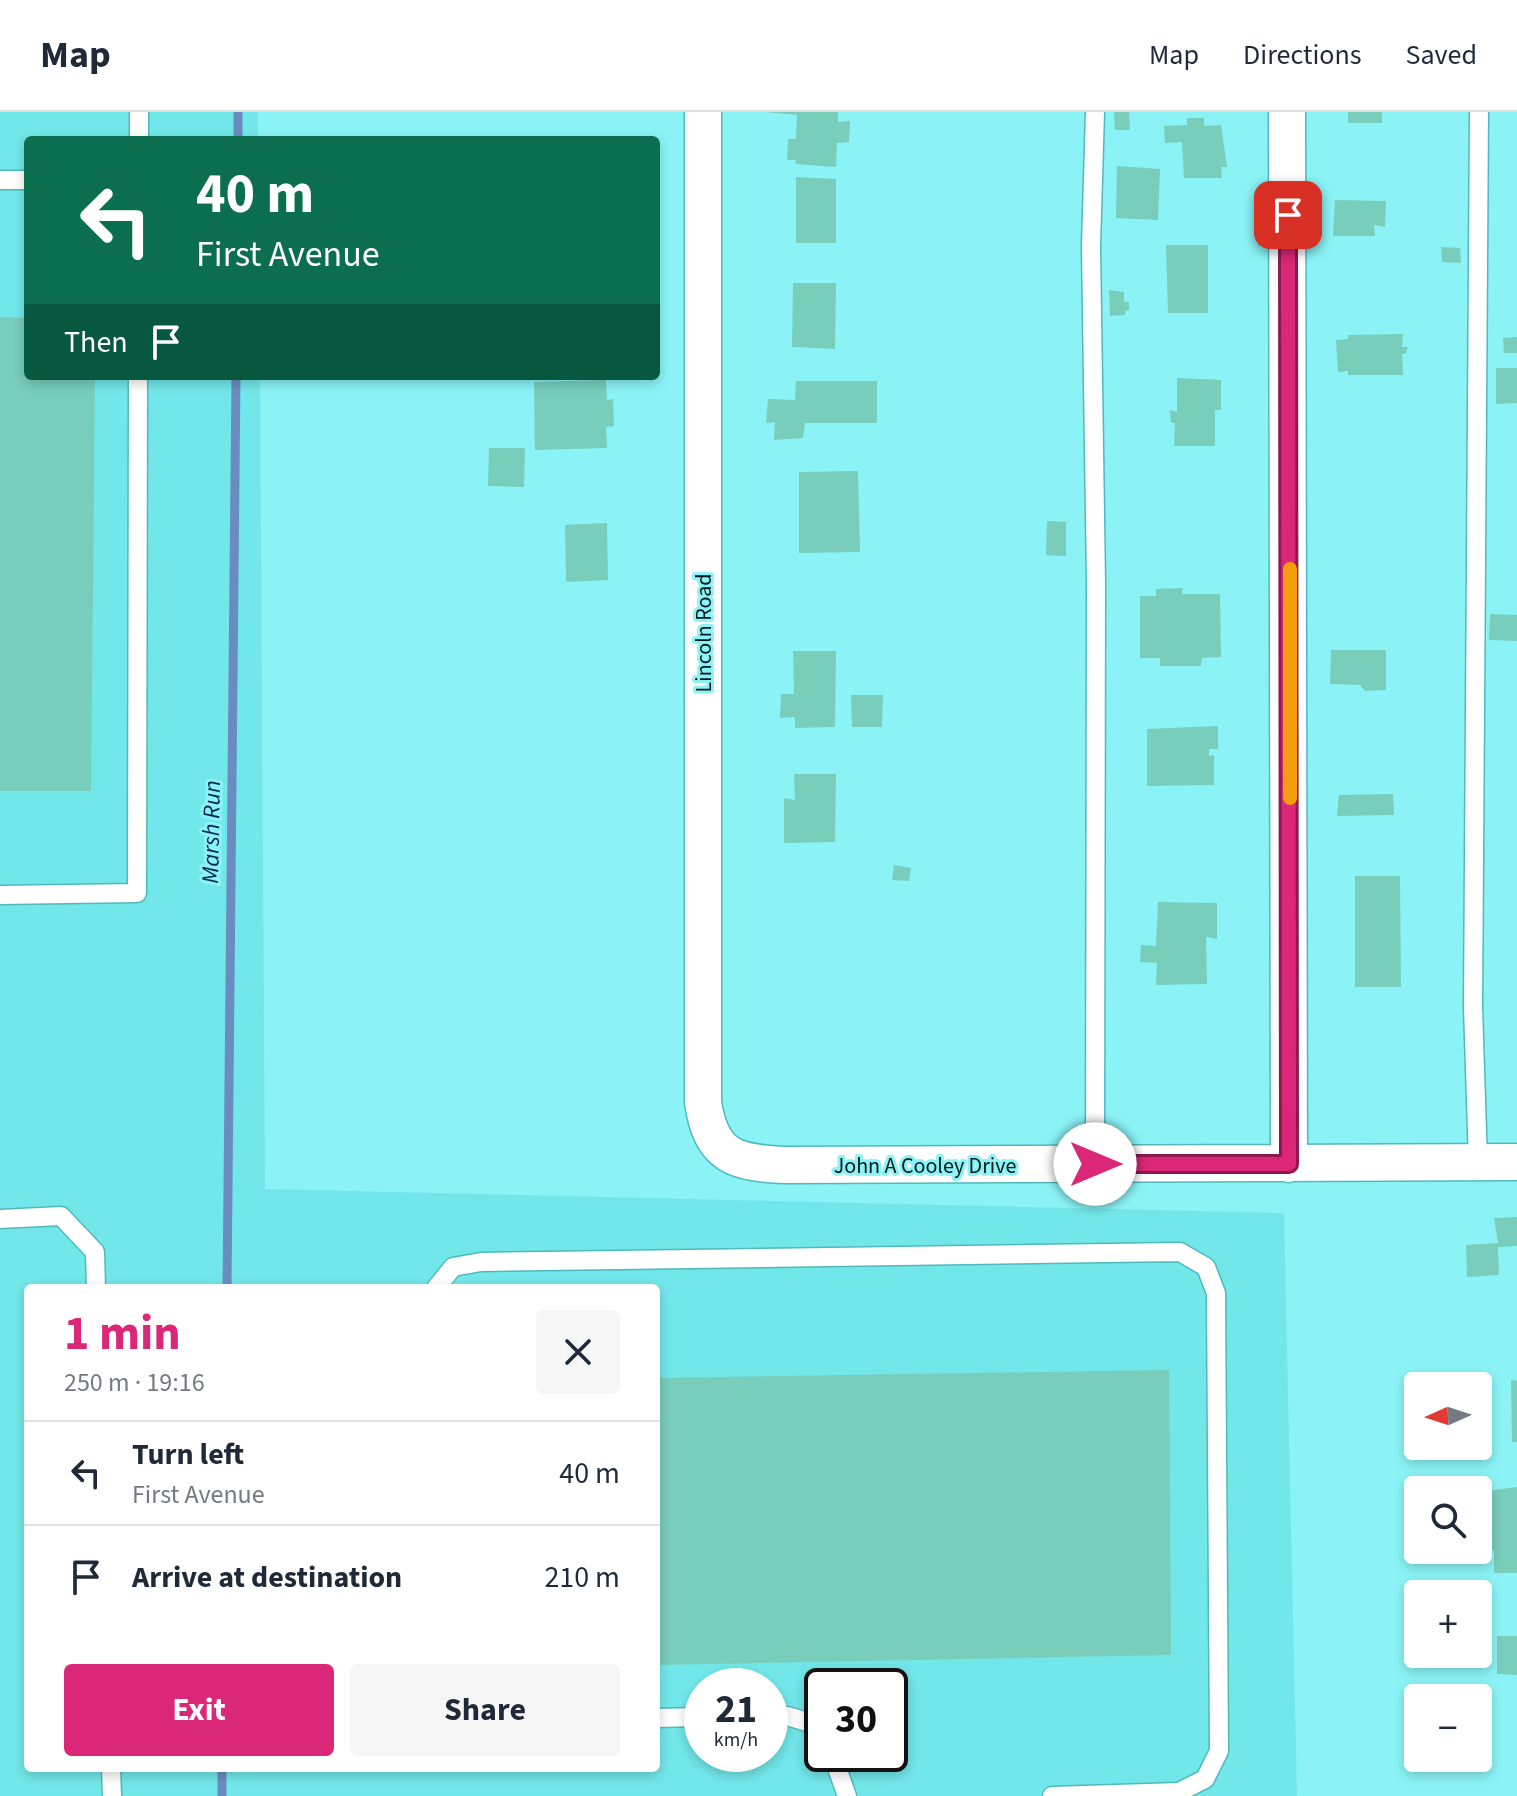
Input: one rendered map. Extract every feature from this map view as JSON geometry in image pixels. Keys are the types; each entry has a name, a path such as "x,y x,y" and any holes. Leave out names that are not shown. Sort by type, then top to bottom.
{"street":[{"name":"Lincoln Road","path":"703,112 703,1102 707,1128 720,1150"},
{"path":"1287,112 1289,1164"},
{"name":"John A Cooley Drive","path":"720,1150 752,1164 786,1165 1517,1162"}],"lane":[{"path":"139,112 139,136"},
{"path":"1095,112 1091,246 1096,599 1095,1164"},
{"path":"1478,1162 1473,991 1479,112"},
{"path":"0,180 24,180"},
{"path":"0,895 137,893 138,380"},
{"path":"0,1219 61,1216 95,1252 96,1284"},
{"path":"439,1284 453,1267 481,1262 1180,1252 1206,1267 1216,1293 1219,1751 1205,1779 1179,1792 1052,1796"},
{"path":"660,1718 684,1717"},
{"path":"111,1772 112,1796"},
{"path":"838,1772 847,1796"}],"shaded area":[{"path":"0,112 258,112 258,136 24,136 24,380 260,380 265,1189 1284,1213 1297,1796 0,1796"}],"building":[{"path":"766,112 838,112 838,122 850,121 849,142 837,143 836,167 796,164 795,160 787,160 788,139 796,139 797,115"},
{"path":"1114,112 1129,112 1130,130 1115,130"},
{"path":"1348,112 1382,112 1382,123 1348,123"},
{"path":"1187,118 1204,118 1204,126 1221,125 1227,167 1221,167 1222,178 1184,178 1182,142 1165,143 1164,126 1187,125"},
{"path":"1117,166 1160,169 1158,220 1116,218"},
{"path":"796,177 836,179 836,243 796,243"},
{"path":"1335,200 1386,201 1385,227 1374,225 1375,236 1333,236"},
{"path":"1166,245 1208,245 1208,313 1168,313"},
{"path":"1441,247 1460,248 1461,263 1442,262"},
{"path":"793,283 836,283 835,349 792,347"},
{"path":"1109,290 1124,292 1124,302 1129,302 1125,315 1110,316"},
{"path":"0,317 24,318 24,380 95,380 91,791 0,791"},
{"path":"1403,334 1402,347 1408,347 1402,354 1403,375 1348,375 1348,371 1338,372 1336,340 1348,339 1348,335"},
{"path":"1517,337 1517,353 1504,353 1503,338"},
{"path":"1496,368 1517,368 1517,403 1496,404"},
{"path":"1177,378 1221,380 1221,410 1215,410 1215,446 1174,446 1175,423 1171,423 1170,410 1177,412"},
{"path":"606,380 607,400 613,399 614,426 606,427 607,448 535,450 534,382"},
{"path":"796,381 877,381 877,423 805,423 803,438 774,440 775,422 766,423 768,399 795,400"},
{"path":"489,448 525,448 524,487 488,486"},
{"path":"858,471 860,552 799,553 799,472"},
{"path":"1047,521 1066,522 1066,556 1046,555"},
{"path":"607,523 608,580 566,582 565,525"},
{"path":"1183,588 1182,594 1220,594 1221,657 1202,658 1201,666 1160,666 1160,658 1140,658 1140,596 1156,596 1156,589"},
{"path":"1490,614 1517,615 1517,641 1489,640"},
{"path":"1331,650 1386,650 1386,690 1365,691 1360,685 1330,684"},
{"path":"793,651 836,651 835,727 795,728 795,717 780,718 781,694 794,694"},
{"path":"851,695 883,695 882,727 852,727"},
{"path":"1218,726 1218,749 1209,749 1209,756 1214,755 1214,785 1147,786 1147,729"},
{"path":"794,774 836,774 835,842 784,843 784,798 795,800"},
{"path":"1393,794 1394,815 1337,816 1339,795"},
{"path":"894,865 911,868 909,881 892,880"},
{"path":"1355,876 1400,876 1401,987 1355,987"},
{"path":"1158,902 1217,903 1217,939 1206,937 1207,984 1156,985 1157,963 1140,962 1141,945 1156,946"},
{"path":"1517,1217 1517,1246 1498,1247 1499,1275 1467,1277 1466,1245 1498,1243 1494,1218"},
{"path":"1169,1370 1171,1655 660,1665 660,1378"},
{"path":"1511,1380 1517,1381 1517,1442 1512,1442"},
{"path":"1517,1487 1517,1573 1494,1573 1492,1490"},
{"path":"1497,1636 1517,1636 1517,1675 1497,1674"}],"waterway":[{"name":"Marsh Run","path":"238,112 238,136"},
{"name":"Marsh Run","path":"227,1284 236,380"},
{"name":"Marsh Run","path":"222,1772 222,1796"}],"slow traffic":[{"path":"1290,569 1290,798"}],"route":[{"path":"1095,1164 1289,1164 1288,215"}]}
